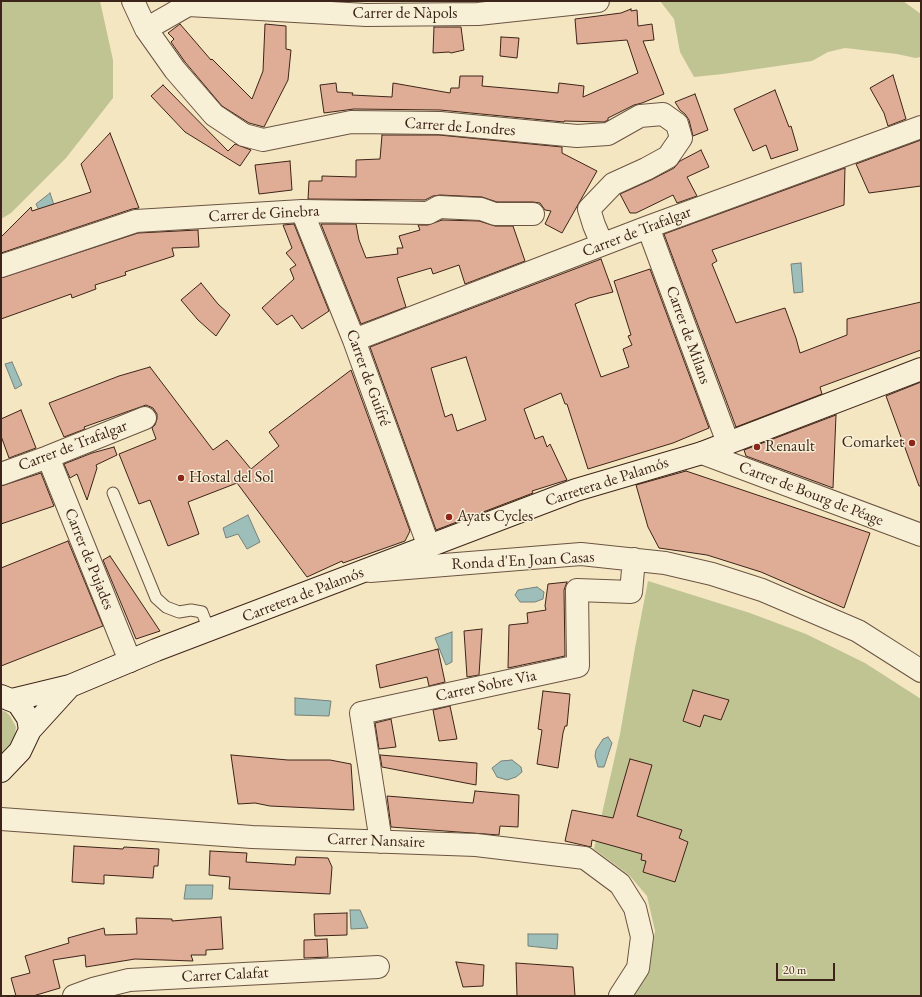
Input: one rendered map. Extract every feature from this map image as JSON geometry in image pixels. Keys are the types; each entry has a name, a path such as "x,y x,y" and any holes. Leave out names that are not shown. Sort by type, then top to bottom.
{"street":[{"name":"Carrer de Londres","path":"133,1 146,29 175,70 214,115 244,135 263,140 351,122 440,123 577,136 608,134 640,116 663,114 677,124 681,138 668,157 613,184 589,208 602,244"},
{"name":"Carrer de Nàpols","path":"146,29 188,5 366,15 478,14 598,1"},
{"name":"Carrer de Trafalgar","path":"354,340 602,244 921,126"},
{"name":"Carrer de Ginebra","path":"1,266 136,221 302,211 428,213 439,207 481,209 495,214 533,214"},
{"name":"Carrer de Guifré","path":"302,211 354,340 429,547"},
{"name":"Carrer de Milans","path":"648,227 728,443"},
{"name":"Carretera de Palamós","path":"6,698 70,686 209,630 576,490 702,453 921,369"},
{"name":"Carrer de Trafalgar","path":"1,474 145,418"},
{"name":"Carrer de Bourg de Péage","path":"702,453 921,535"},
{"name":"Carrer de Pujades","path":"48,457 130,661"},
{"name":"Ronda d'En Joan Casas","path":"365,571 581,554 665,563 712,574 762,590 858,631 921,671"},
{"name":"Carrer Sobre Via","path":"381,842 361,713 578,666 576,590 631,592 634,559"},
{"name":"Carretera de Palamós","path":"1,771 20,751 30,730 70,686"},
{"path":"6,698 18,703 23,709 28,718 30,730"},
{"name":"Carrer Nansaire","path":"1,819 252,837 476,845 585,858 620,884 635,908 642,937 638,968 620,996"},
{"name":"Carrer Calafat","path":"74,996 93,989 129,980 378,967"}],"lane":[{"path":"113,493 156,598 166,607 179,612 191,610 202,612 209,630"}],"green space":[{"path":"1,1 100,1 113,60 113,98 66,158 11,213 1,219"},
{"path":"660,1 903,1 921,14 921,57 915,58 897,54 845,48 828,52 812,61 694,77 680,52 674,19"},
{"path":"648,581 750,613 806,634 865,663 921,699 921,996 632,996 648,970 655,931 647,896 629,875 594,849 620,734"},
{"path":"1,710 10,716 16,727 14,740 1,756"}],"water":[{"path":"50,193 57,214 43,219 36,204"},
{"path":"801,263 803,292 794,293 791,264"},
{"path":"12,362 22,385 15,389 5,364"},
{"path":"248,515 260,542 247,549 238,534 226,538 223,528"},
{"path":"537,587 544,592 543,599 535,602 520,602 515,595 518,590"},
{"path":"452,632 452,662 446,665 435,638"},
{"path":"295,698 331,701 329,716 295,715"},
{"path":"608,737 612,743 604,767 598,767 595,756 596,750 603,739"},
{"path":"512,760 521,767 522,772 516,777 507,780 497,777 492,768 501,761"},
{"path":"186,885 213,885 212,899 184,899"},
{"path":"350,910 360,910 368,928 351,929"},
{"path":"528,934 558,934 557,949 528,946"}],"building":[{"path":"631,9 631,11 637,10 638,26 652,24 654,40 643,41 664,94 634,105 608,118 608,120 604,122 564,122 440,110 354,109 324,113 320,85 336,83 337,92 353,93 352,95 392,97 393,83 450,93 451,88 459,88 460,76 483,76 482,86 558,93 559,83 584,86 583,97 638,73 627,40 577,44 575,19 621,13"},
{"path":"180,24 211,60 212,59 252,99 263,71 265,24 286,26 286,49 291,50 288,80 264,127 249,123 222,106 185,62 171,42 174,39 168,33"},
{"path":"434,27 461,27 464,50 451,53 433,53"},
{"path":"501,37 519,38 517,58 500,56"},
{"path":"893,75 906,119 888,126 884,113 870,88"},
{"path":"163,85 228,151 235,144 251,150 240,166 185,132 151,96"},
{"path":"775,90 789,127 791,126 798,150 771,159 766,145 753,151 734,109"},
{"path":"695,94 708,130 693,136 689,120 675,102"},
{"path":"110,133 139,208 132,209 1,253 1,237 31,207 32,211 91,192 81,164"},
{"path":"382,135 439,135 562,147 562,153 597,171 562,233 545,224 551,211 545,210 540,203 533,202 497,202 482,197 440,195 433,196 425,200 308,199 309,181 322,181 322,176 356,177 356,160 380,159"},
{"path":"921,140 921,186 869,193 856,164"},
{"path":"701,150 709,167 687,177 697,196 677,203 673,195 636,213 630,213 620,194 674,168 680,161"},
{"path":"290,161 292,190 259,194 255,165"},
{"path":"845,168 844,205 712,250 717,261 712,264 736,323 785,308 800,353 847,335 847,319 921,302 921,350 820,387 822,394 736,427 664,234"},
{"path":"442,220 479,221 495,226 513,226 525,261 465,284 459,265 433,274 431,268 397,278 406,307 361,324 321,224 356,224 359,240 366,258 398,254 397,248 403,248 399,236 420,230 418,225 428,225"},
{"path":"294,224 329,311 302,329 292,315 277,325 262,308 294,279 290,269 296,265 286,253 292,248 283,225"},
{"path":"198,230 199,247 172,248 174,256 125,272 126,275 95,285 96,289 72,298 71,294 1,319 1,278 138,233"},
{"path":"601,259 613,292 589,298 575,304 601,377 629,367 623,349 632,345 628,336 631,335 614,281 650,269 709,428 673,443 588,469 567,404 565,404 561,393 524,409 535,439 543,436 547,447 550,444 567,480 532,491 533,493 436,530 370,347","holes":["466,357 486,420 457,431 452,414 445,417 431,368"]},
{"path":"201,283 218,304 230,315 216,336 198,320 181,300"},
{"path":"150,367 213,450 227,440 251,469 279,446 269,432 351,370 410,531 405,541 343,563 342,561 307,577 237,483 188,502 199,534 168,546 150,500 139,504 119,454 156,439 152,428 155,425 157,414 153,408 146,405 84,427 85,429 64,437 49,403 119,376"},
{"name":"Comarket","path":"921,382 921,486 919,486 886,396"},
{"path":"21,410 36,448 9,458 1,436 1,419"},
{"path":"836,415 833,488 746,456 744,450"},
{"path":"114,447 117,455 96,465 97,468 87,500 77,474 70,478 64,464 92,453"},
{"path":"686,471 870,533 844,608 761,572 707,555 659,548 648,527 636,485"},
{"path":"41,473 54,506 1,524 1,486"},
{"path":"68,541 103,626 1,666 1,568"},
{"path":"110,556 160,631 136,639 103,560"},
{"path":"567,582 564,590 565,656 508,668 509,625 528,623 527,613 546,610 545,606 548,584"},
{"path":"482,629 479,675 467,677 464,631"},
{"path":"438,649 445,682 429,686 427,677 380,688 376,665"},
{"path":"693,690 729,700 721,720 704,715 700,727 683,721"},
{"path":"543,691 570,694 567,726 565,726 563,733 558,768 537,764 542,730 538,729"},
{"path":"450,706 457,739 439,741 433,710"},
{"path":"391,719 396,747 379,749 375,723"},
{"path":"231,755 288,760 330,760 351,764 354,810 270,806 255,803 238,804"},
{"path":"380,755 477,763 476,785 382,767"},
{"path":"630,759 652,765 637,816 682,830 679,838 688,842 675,882 643,872 646,861 641,860 642,854 592,840 591,847 565,841 572,810 613,818"},
{"path":"475,791 519,795 518,827 500,826 499,835 391,827 387,796 473,803"},
{"path":"74,846 123,849 124,847 159,849 158,866 154,866 153,878 104,875 104,884 72,882"},
{"path":"210,851 247,853 246,862 295,865 296,857 328,858 332,867 330,894 229,889 230,877 209,875"},
{"path":"347,913 347,935 315,936 314,914"},
{"path":"221,917 223,949 206,950 206,955 191,955 193,961 135,959 86,967 85,955 53,960 60,988 33,996 16,996 11,978 30,973 25,956 69,943 68,938 104,928 105,935 137,934 136,918 172,919 172,921"},
{"path":"327,939 328,957 304,958 304,940"},
{"path":"456,962 484,965 483,986 463,987"},
{"path":"516,963 573,967 575,996 517,996"}],"place":[{"name":"Comarket","path":"912,443"},
{"name":"Renault","path":"757,447"},
{"name":"Hostal del Sol","path":"181,478"},
{"name":"Ayats Cycles","path":"449,517"}]}
